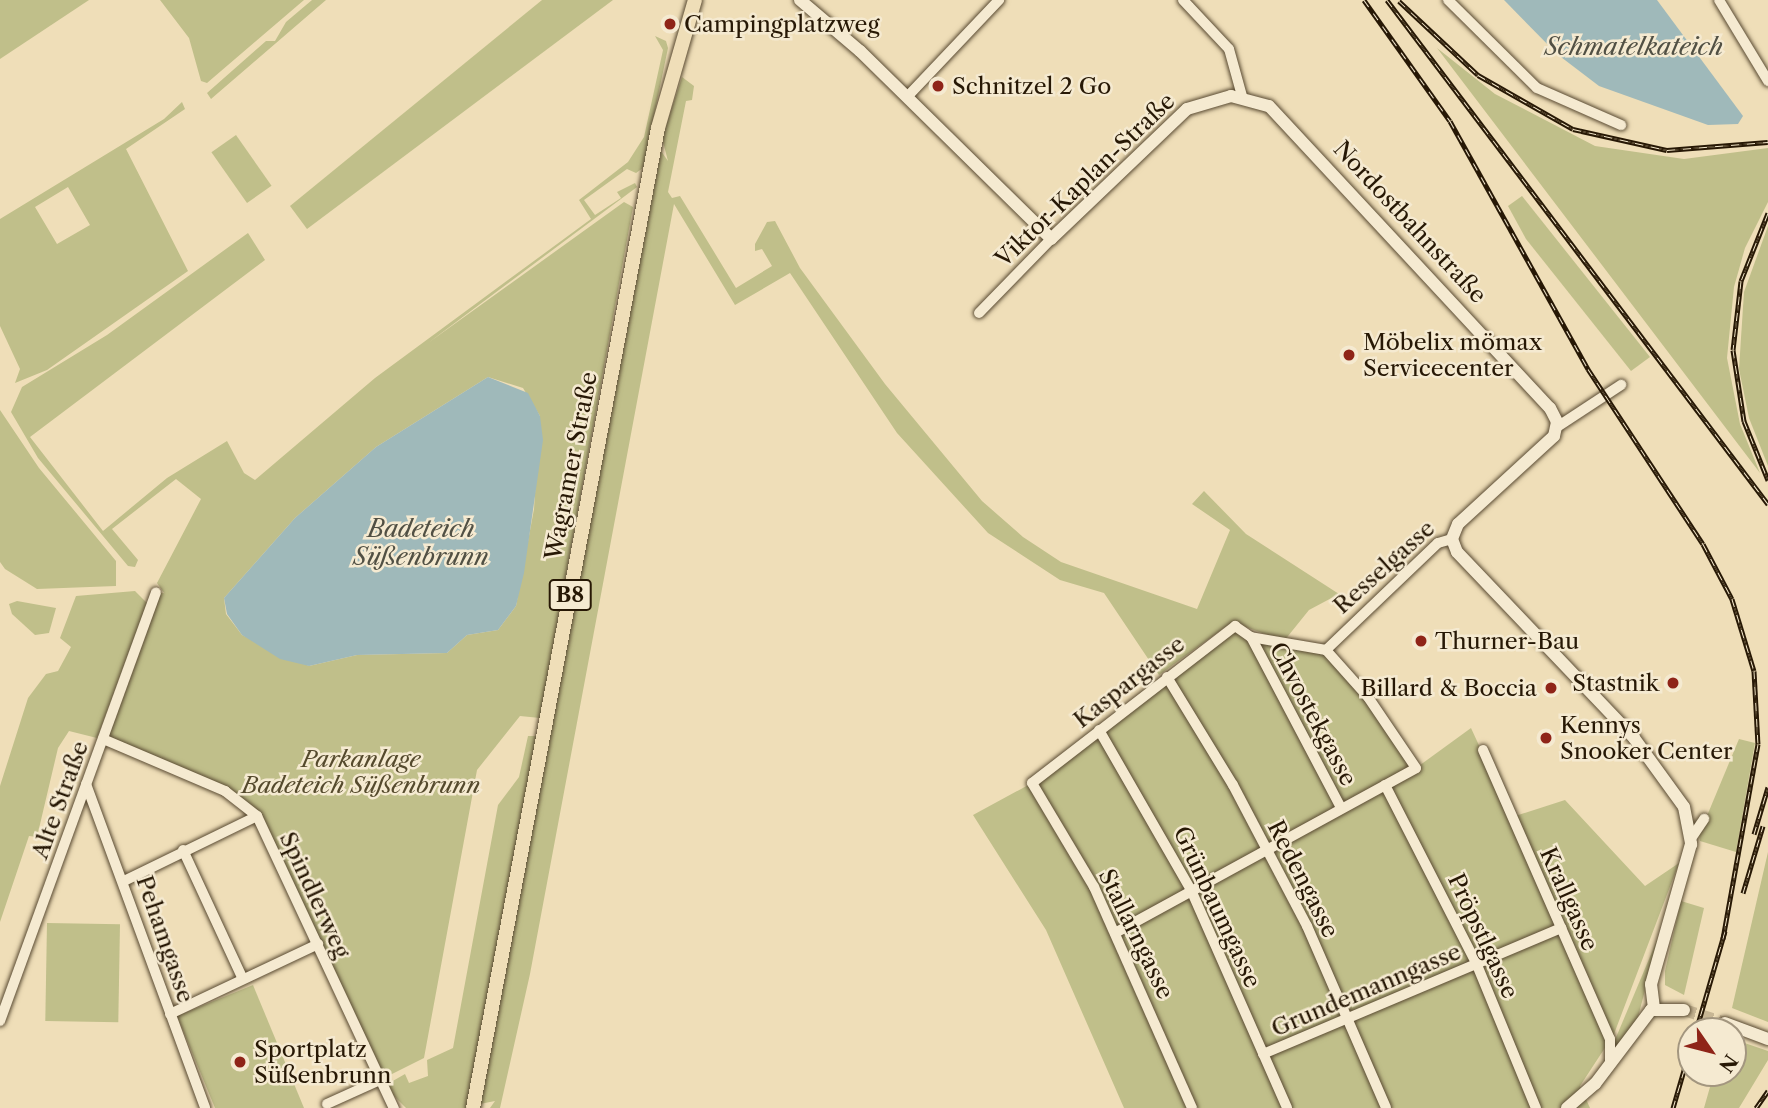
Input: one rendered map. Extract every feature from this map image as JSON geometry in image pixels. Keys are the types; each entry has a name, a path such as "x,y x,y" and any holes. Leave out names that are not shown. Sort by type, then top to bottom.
{"main road":[{"name":"Wagramer Straße","path":"473,1108 658,128 695,0"}],"street":[{"path":"800,0 907,97 1051,239"},
{"path":"907,97 999,0"},
{"path":"1183,0 1229,49 1236,96"},
{"path":"1448,0 1537,88 1621,125"},
{"path":"1719,0 1768,81"},
{"name":"Viktor-Kaplan-Straße","path":"979,313 1178,116 1198,103 1236,96"},
{"name":"Nordostbahnstraße","path":"1236,96 1269,106 1299,132 1550,408 1558,427"},
{"path":"1558,427 1621,385"},
{"name":"Resselgasse","path":"1326,650 1438,543 1452,539 1458,524 1548,444 1558,427"},
{"path":"1452,539 1457,552 1667,778 1684,807 1692,837"},
{"name":"Alte Straße","path":"0,1021 156,592"},
{"name":"Kaspargasse","path":"1032,783 1231,627 1251,637"},
{"path":"1115,933 1267,847 1416,768 1368,697 1326,650 1251,637"},
{"name":"Chvostekgasse","path":"1251,637 1341,808"},
{"name":"Redengasse","path":"1167,677 1267,847 1349,1019 1386,1108"},
{"name":"Grünbaumgasse","path":"1099,730 1191,890 1287,1108"},
{"name":"Spindlerweg","path":"103,739 225,791 257,816 394,1108"},
{"name":"Krallgasse","path":"1483,750 1610,1039 1610,1065"},
{"name":"Stallarngasse","path":"1032,783 1115,933 1192,1108"},
{"name":"Pehamgasse","path":"86,784 124,881 205,1108"},
{"name":"Pröpstlgasse","path":"1385,785 1477,965 1536,1108"},
{"path":"124,881 257,816"},
{"path":"1567,1108 1610,1065 1654,1007 1651,984 1692,837 1704,819"},
{"path":"183,850 243,979"},
{"name":"Grundemanngasse","path":"1264,1054 1561,928"},
{"path":"170,1014 318,944"},
{"path":"1654,1007 1684,1010"},
{"path":"1747,1032 1768,1040"},
{"path":"327,1104 380,1080"}],"green space":[{"path":"0,0 89,0 0,59"},
{"path":"160,0 304,0 207,83 201,81 189,38"},
{"path":"312,0 326,0 211,99 207,93 266,41 275,41 286,22"},
{"path":"542,0 613,0 307,229 290,206"},
{"name":"Parkanlage Badeteich Süßenbrunn","path":"655,36 666,41 668,48 643,168 636,173 627,169 584,200 595,215 621,198 617,192 635,183 637,187 428,343 624,202 633,207 540,718 520,716 477,770 424,1058 380,1080 257,816 225,791 103,739 156,592 164,593 157,583 201,499 176,479 112,529 138,560 135,567 128,566 38,458 11,412 22,387 107,335 248,233 265,260 30,437 103,531 167,478 227,441 244,473 255,480 375,378 591,219 579,200 628,162 644,137 663,50","holes":["488,377 523,388 540,416 534,509 516,606 498,630 467,635 447,653 357,655 309,666 242,635 226,614 224,598 295,518 376,447"]},
{"path":"1437,48 1495,94 1595,146 1684,159 1768,148 1768,202 1745,248 1734,287 1727,358 1740,424 1760,473"},
{"path":"682,77 694,86 692,100 686,101 668,192 672,198 680,196 736,288 772,266 762,249 755,251 755,244 767,222 775,221 800,268 885,384 982,501 1023,537 1061,562 1197,609 1230,530 1192,504 1204,491 1246,534 1339,594 1309,610 1284,641 1232,622 1159,675 1104,593 1060,580 988,533 897,433 790,273 735,305 674,204 530,974 500,1108 490,1108 495,1101 480,1104 661,151 668,161 662,138"},
{"path":"182,102 185,109 126,149 188,271 47,370 15,383 20,369 0,326 0,219 164,119","holes":["68,187 90,225 57,244 35,207"]},
{"path":"236,135 272,186 247,203 211,152"},
{"path":"1522,196 1650,357 1631,371 1526,239 1508,206"},
{"path":"1768,226 1768,466 1749,418 1739,369 1744,292"},
{"path":"0,410 39,468 116,561 116,586 37,589 5,569 0,562"},
{"path":"135,591 147,603 97,738 69,731 58,748 37,837 29,836 0,922 0,786 28,698 46,674 58,671 71,647 60,638 76,596"},
{"path":"17,601 56,608 49,633 35,635 12,614 9,604"},
{"path":"1231,627 1320,651 1359,687 1416,768 1471,728 1512,817 1565,800 1645,886 1679,863 1614,1034 1580,1086 1590,1108 1124,1108 1046,930 973,815 1032,783"},
{"path":"528,736 537,736 467,1108 406,1108 389,1091 391,1082 405,1074 409,1083 428,1076 427,1060 453,1048 498,805 519,777"},
{"path":"1739,739 1755,743 1736,852 1700,841 1699,835"},
{"path":"1768,852 1768,1022 1732,1008"},
{"path":"1681,901 1704,908 1684,995 1665,985 1665,971"},
{"path":"47,923 120,924 118,1022 45,1021"},
{"path":"1660,933 1638,1017 1614,1051 1612,1047"},
{"name":"Sportplatz Süßenbrunn","path":"253,985 304,1108 215,1108 177,1016"},
{"path":"1747,1044 1768,1051 1768,1060 1739,1108 1704,1108 1710,1087 1747,1087"}],"water":[{"name":"Schmatelkateich","path":"1504,0 1657,0 1743,116 1738,124 1708,125 1599,86 1557,54"},
{"name":"Badeteich Süßenbrunn","path":"488,377 528,393 540,416 543,440 524,573 516,606 498,630 467,635 447,653 357,655 309,666 280,659 242,635 227,614 224,598 295,518 376,447"}],"tunnel":[{"path":"1684,1010 1706,1017"}],"railway":[{"path":"1364,0 1450,121 1588,369 1703,544 1732,599 1754,671 1758,744 1723,939"},
{"path":"1387,0 1768,504"},
{"path":"1399,1 1478,75 1573,129 1667,150 1768,142"},
{"path":"1768,213 1741,281 1733,350 1744,421 1768,480"},
{"path":"1754,834 1768,787"},
{"path":"1743,893 1763,826"},
{"path":"1700,1017 1725,931"},
{"path":"1673,1108 1679,1087"},
{"path":"1756,1108 1768,1091"}],"place":[{"name":"Campingplatzweg","path":"670,24"},
{"name":"Schnitzel 2 Go","path":"938,86"},
{"name":"Möbelix mömax Servicecenter","path":"1349,355"},
{"name":"Thurner-Bau","path":"1421,641"},
{"name":"Stastnik","path":"1673,683"},
{"name":"Billard & Boccia","path":"1551,688"},
{"name":"Kennys Snooker Center","path":"1546,738"},
{"name":"Sportplatz Süßenbrunn","path":"240,1062"}]}
